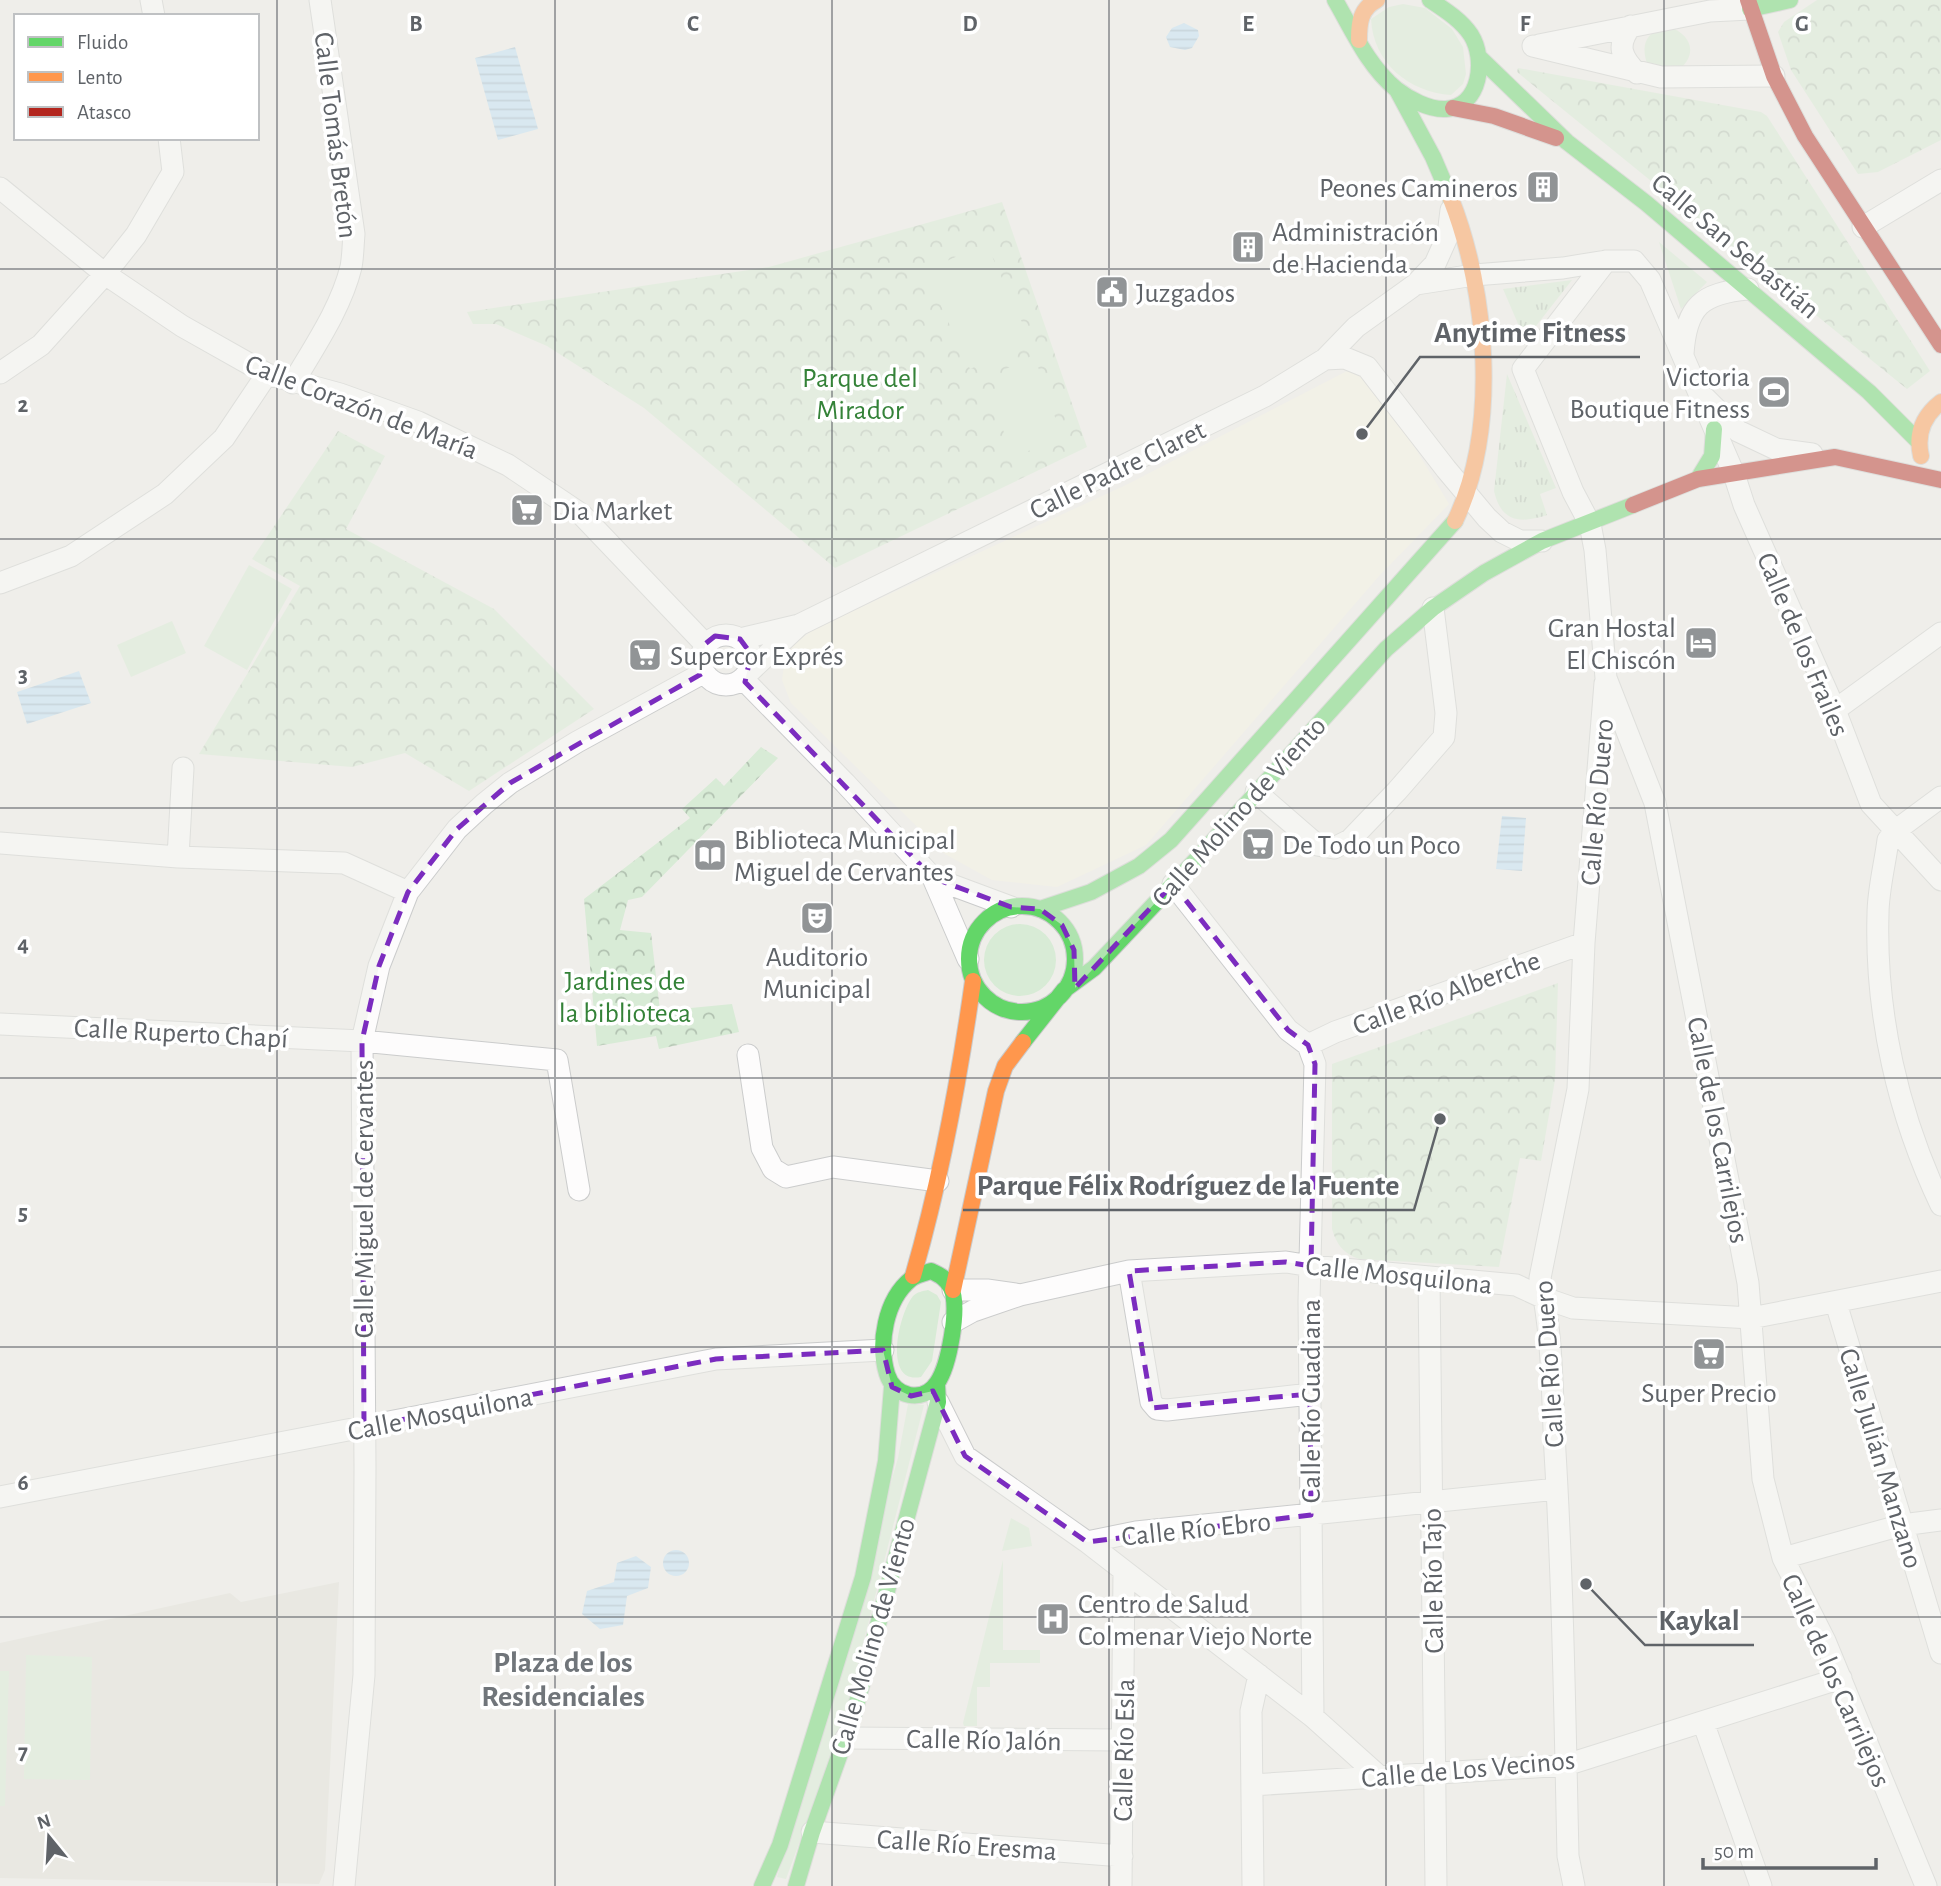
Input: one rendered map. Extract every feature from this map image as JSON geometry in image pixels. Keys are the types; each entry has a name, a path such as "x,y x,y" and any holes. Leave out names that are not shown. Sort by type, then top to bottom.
{"main road":[{"path":"1335,0 1372,63 1397,90"},
{"path":"1359,40 1362,12 1377,0"},
{"name":"Calle San Sebastián","path":"1430,0 1456,8 1480,58 1567,142 1646,203 1869,392 1918,441 1925,464 1941,480"},
{"path":"1790,0 1749,5 1774,76 1805,136 1936,338 1941,364"},
{"path":"1452,108 1470,96 1480,79 1480,58"},
{"name":"Calle San Sebastián","path":"1397,90 1422,104 1494,116 1567,142"},
{"name":"Calle Molino de Viento","path":"1040,909 1091,892 1139,866 1171,840 1455,522 1469,496 1479,458 1484,412 1479,314 1474,275 1451,201 1424,136 1397,90"},
{"name":"Calle San Sebastián","path":"1869,392 1909,404 1938,401"},
{"path":"1918,441 1922,423 1938,401"},
{"path":"1698,479 1712,456 1714,429"},
{"name":"Calle Molino de Viento","path":"796,1886 812,1832 846,1738 937,1393 953,1322 953,1290 996,1091 1005,1066 1064,990 1094,968 1386,649 1433,608 1484,573 1542,541 1698,479 1891,452 1918,441"},
{"name":"Calle Molino de Viento","path":"1840,458 1941,480"},
{"path":"913,1276 938,1181 959,1082 973,981 968,959 976,932 985,920 997,912 1026,906 1040,909 1057,920 1070,937 1074,964 1071,978 1053,1001 1040,1009 1024,1012 1008,1010 994,1004 982,994 973,981"},
{"path":"883,1350 887,1318 905,1282 913,1276 931,1271 946,1279 953,1290"},
{"name":"Calle Molino de Viento","path":"762,1886 784,1833 863,1577 886,1461 892,1387 885,1368 883,1350"},
{"path":"892,1387 899,1394 911,1396 937,1393"}],"street":[{"name":"Calle Tomás Bretón","path":"293,383 344,287 351,267 354,234 320,0"},
{"path":"1749,5 1709,5 1631,26 1533,46 1661,77 1774,76"},
{"path":"1631,26 1622,37 1622,50 1626,62 1637,73"},
{"path":"0,373 41,345 136,235 173,172 169,140"},
{"path":"1863,227 1941,180"},
{"name":"Calle Corazón de María","path":"0,188 105,274 182,326 267,374 340,394 418,422 508,465 581,514 705,645"},
{"name":"Calle Padre Claret","path":"740,639 799,625 1265,396 1325,359 1354,330 1416,284 1436,264 1448,235 1451,201"},
{"name":"Calle de los Frailes","path":"1474,275 1563,268 1606,261 1634,261 1650,280 1734,474 1744,505 1835,710 1871,804 1941,880"},
{"name":"Calle de los Carrilejos","path":"1606,261 1523,369 1573,492 1590,524 1595,550 1606,678 1656,803 1748,1283 1763,1479 1783,1558 1840,1678 1926,1886"},
{"name":"Calle Padre Claret","path":"1416,284 1474,275"},
{"path":"1683,356 1684,331 1691,314 1704,300 1723,292 1748,289"},
{"path":"1354,330 1367,367 1469,496 1502,532 1520,541 1542,541"},
{"path":"1325,359 1345,358 1367,367"},
{"path":"0,583 71,556 165,494 224,438 267,374"},
{"name":"Calle de los Frailes","path":"1697,389 1738,431 1776,449"},
{"name":"Calle Molino de Viento","path":"1776,449 1840,458"},
{"path":"1256,792 1317,845 1334,848 1350,840 1388,801 1444,737 1446,713 1433,608"},
{"name":"Calle Padre Claret","path":"745,676 799,625"},
{"path":"1835,710 1941,633"},
{"path":"728,635 740,639 751,654 751,664 745,676 733,685 721,685 711,681 703,673 700,663 705,645 715,636 728,635"},
{"name":"Calle Miguel de Cervantes","path":"344,1886 364,1675 362,1041 379,966 408,892 457,829 510,783 577,742 703,673"},
{"path":"745,676 933,878 968,959"},
{"name":"Calle Río Duero","path":"1574,1886 1568,1856 1557,1489 1545,1298 1540,1278 1578,1089 1584,943 1606,678"},
{"path":"178,857 183,768"},
{"path":"1941,797 1895,831 1888,840 1878,913 1880,986 1896,1084 1913,1139 1941,1205"},
{"path":"0,843 178,857 344,863 408,892"},
{"path":"933,878 1011,907"},
{"path":"1173,884 1288,1030 1308,1045"},
{"name":"Calle Río Alberche","path":"1308,1045 1335,1032 1584,943"},
{"name":"Calle Ruperto Chapí","path":"0,1024 362,1041 557,1060 579,1190"},
{"name":"Calle Río Guadiana","path":"1308,1045 1315,1064 1310,1394 1313,1717"},
{"path":"748,1055 762,1148 773,1169 786,1177 833,1167 938,1181"},
{"name":"Calle Mosquilona","path":"953,1322 973,1311 1020,1295 1129,1271 1286,1262 1516,1285 1573,1308 1751,1318 1941,1281"},
{"path":"1129,1271 1151,1402 1157,1409 1310,1394"},
{"name":"Calle Río Tajo","path":"1429,1277 1436,1886"},
{"name":"Calle Mosquilona","path":"953,1290 987,1290 1020,1295"},
{"name":"Calle Julián Manzano","path":"1836,1303 1941,1653"},
{"name":"Calle Mosquilona","path":"0,1497 716,1359 883,1350"},
{"path":"937,1393 965,1457 1087,1542 1313,1717 1380,1777"},
{"name":"Calle Río Ebro","path":"1087,1542 1136,1532 1557,1489"},
{"path":"1783,1558 1902,1525 1941,1520"},
{"name":"Calle Río Esla","path":"1121,1886 1124,1571"},
{"path":"1253,1886 1251,1711 1259,1675"},
{"name":"Calle de Los Vecinos","path":"1252,1785 1566,1765 1840,1678"},
{"path":"1703,1722 1761,1886"},
{"name":"Calle Río Jalón","path":"846,1738 1123,1741"},
{"name":"Calle Río Eresma","path":"812,1832 1122,1856"}],"highlighted area":[{"path":"715,636 740,639 751,654 745,682 933,878 1011,907 1040,909 1062,925 1074,950 1075,988 1173,884 1288,1030 1308,1045 1315,1064 1311,1266 1286,1262 1129,1271 1152,1408 1310,1394 1311,1515 1087,1542 965,1456 933,1391 911,1396 892,1387 883,1350 716,1359 364,1427 362,1041 379,966 408,892 457,829 510,783 703,673 705,644"}],"shaded area":[{"path":"1355,367 1409,438 1449,504 1379,576 1146,845 1057,887 992,880 945,854 791,703 782,680 785,659 795,643 816,628 1128,484"},
{"path":"339,1582 325,1870 319,1884 0,1878 0,1643 230,1593 241,1602"}],"green space":[{"path":"1817,0 1941,0 1941,140 1878,172 1858,174 1791,70 1778,32 1784,22"},
{"path":"1403,4 1425,8 1452,29 1463,47 1466,74 1463,84 1451,95 1436,93 1408,81 1386,62 1378,49 1371,19 1389,7"},
{"path":"1669,27 1684,35 1690,47 1687,60 1675,72 1647,63 1645,56 1645,44 1651,34"},
{"path":"1518,68 1761,112 1767,116 1930,371 1907,389 1517,72"},
{"name":"Parque del Mirador","path":"1002,202 1087,447 835,568 644,408 547,346 496,324 473,324 467,312 769,267"},
{"path":"1659,242 1707,282 1681,309"},
{"path":"986,243 1031,342 970,369 925,271"},
{"path":"1572,280 1525,340 1503,289"},
{"path":"1034,355 1060,432 1056,439 1014,457 997,415 1001,413 997,405 1006,369"},
{"path":"1507,374 1556,488 1540,494 1547,515 1537,518 1520,520 1507,515 1501,509 1494,491"},
{"path":"338,431 385,456 346,529 494,609 594,709 469,791 405,753 352,767 199,754 300,586 252,559"},
{"path":"249,565 292,589 247,670 204,646"},
{"path":"172,621 186,653 131,677 117,645"},
{"name":"Jardines de la biblioteca","path":"761,747 778,758 642,897 628,900 620,930 651,933 660,1011 732,1004 739,1032 659,1049 656,1036 597,1046 584,899 690,818 682,809 716,778 724,786"},
{"path":"1020,924 1040,930 1050,940 1056,960 1050,980 1040,990 1020,996 1000,990 990,980 984,960 990,940 1000,930"},
{"path":"1558,983 1555,1080 1541,1161 1520,1158 1499,1267 1359,1259 1345,1251 1332,1229 1332,1064"},
{"path":"928,1290 937,1295 941,1302 932,1361 921,1377 909,1377 901,1370 898,1359 899,1331 913,1296"},
{"path":"908,1404 924,1405 842,1726 786,1879 777,1877 898,1458"},
{"path":"1011,1518 1029,1528 1032,1546 1002,1551"},
{"path":"1003,1560 1003,1650 1040,1650 1040,1663 990,1663 990,1687 977,1687 977,1726 964,1726 963,1723"},
{"path":"26,1655 92,1657 90,1780 24,1779"},
{"path":"0,1671 9,1671 5,1806 0,1806"}],"water":[{"path":"1184,23 1198,30 1199,36 1192,48 1185,50 1170,47 1166,37 1172,28"},
{"path":"515,47 538,129 498,140 475,58"},
{"path":"79,671 91,703 27,724 17,692"},
{"path":"1502,816 1526,818 1522,871 1496,869"},
{"path":"676,1550 685,1554 689,1563 685,1572 676,1576 667,1572 663,1563 667,1554"},
{"path":"636,1556 651,1567 648,1588 627,1596 623,1625 600,1629 582,1614 587,1591 614,1582 617,1563"}],"traffic: fast":[{"path":"1335,0 1362,48 1386,80 1401,93 1420,103 1446,109 1458,106 1467,100 1473,91 1479,68 1478,56 1476,45 1467,30 1430,0"},
{"path":"1750,9 1790,0"},
{"path":"1480,58 1567,142 1646,203 1869,392 1918,441"},
{"path":"1397,90 1433,157 1451,199"},
{"path":"1698,479 1712,456 1714,429"},
{"path":"1023,1042 1064,990 1094,968 1195,861 1386,649 1433,608 1484,573 1542,541 1633,505"},
{"path":"1040,909 1091,892 1139,866 1171,840 1455,521"},
{"path":"1022,906 1042,910 1059,922 1071,939 1075,959 1071,979 1059,996 1042,1008 1022,1012 1002,1008 985,996 973,979 969,959 973,939 985,922 1002,910 1022,906"},
{"path":"931,1271 943,1278 951,1288 954,1308 952,1336 946,1364 937,1383 924,1394 909,1395 896,1388 887,1374 883,1349 886,1323 895,1298 902,1288 913,1278 931,1271"},
{"path":"796,1886 853,1717 938,1402 937,1385"},
{"path":"762,1886 780,1845 863,1577 886,1461 892,1387"}],"traffic: slow":[{"path":"1359,40 1362,17 1367,8 1377,0"},
{"path":"1451,199 1464,236 1473,276 1483,361 1483,403 1478,445 1469,485 1455,521"},
{"path":"1921,456 1919,440 1922,426 1941,402"},
{"path":"913,1276 948,1130 973,981"},
{"path":"953,1290 996,1091 1005,1066 1023,1042"}],"traffic: jam":[{"path":"1748,0 1774,76 1805,136 1941,345"},
{"path":"1453,108 1494,116 1556,138"},
{"path":"1633,505 1698,479 1835,457 1941,480"}],"place":[{"name":"Peones Camineros","path":"1543,187"},
{"name":"Administración de Hacienda","path":"1248,247"},
{"name":"Juzgados","path":"1112,292"},
{"name":"Victoria Boutique Fitness","path":"1774,392"},
{"name":"Anytime Fitness","path":"1362,434"},
{"name":"Dia Market","path":"527,510"},
{"name":"Gran Hostal El Chiscón","path":"1701,643"},
{"name":"Supercor Exprés","path":"645,655"},
{"name":"De Todo un Poco","path":"1258,844"},
{"name":"Biblioteca Municipal Miguel de Cervantes","path":"710,855"},
{"name":"Auditorio Municipal","path":"817,918"},
{"name":"Parque Félix Rodríguez de la Fuente","path":"1440,1119"},
{"name":"Super Precio","path":"1709,1354"},
{"name":"Kaykal","path":"1586,1584"},
{"name":"Centro de Salud Colmenar Viejo Norte","path":"1053,1619"}],"district":[{"name":"Plaza de los Residenciales","path":"563,1679"}]}
